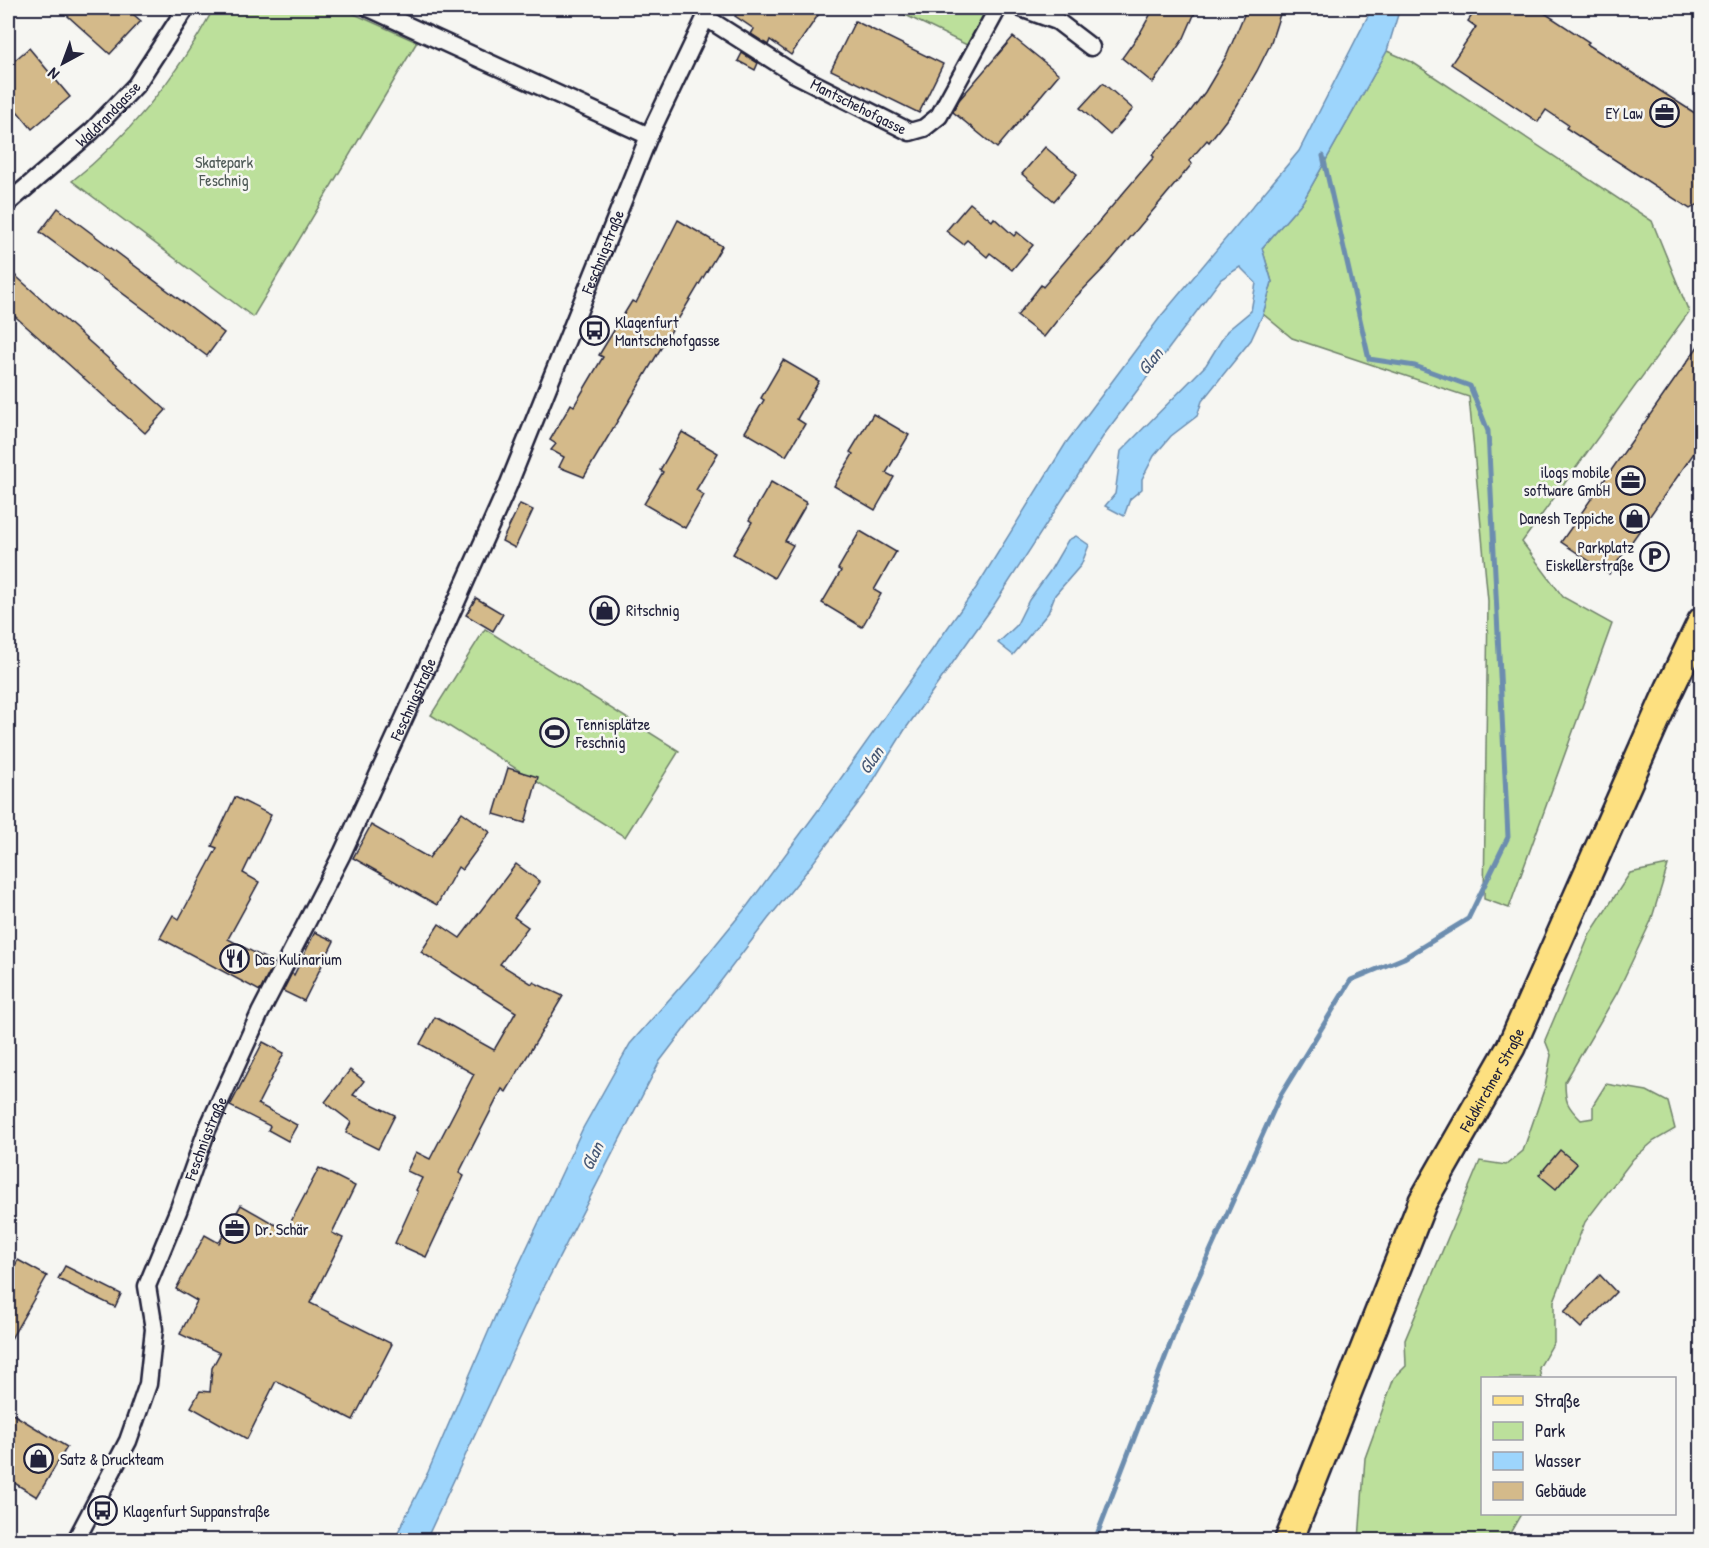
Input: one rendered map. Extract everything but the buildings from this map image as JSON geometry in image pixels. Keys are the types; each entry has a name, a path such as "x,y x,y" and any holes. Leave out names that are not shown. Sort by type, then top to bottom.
{"main road":[{"name":"Feldkirchner Straße","path":"1289,1540 1423,1201 1511,1047 1701,621"}],"street":[{"name":"Waldrandgasse","path":"8,203 92,131 136,85 186,8"},
{"path":"369,8 649,135"},
{"name":"Mantschehofgasse","path":"649,135 707,12 793,73 910,132 924,128 939,116 998,8"},
{"path":"1021,8 1057,21 1091,47"},
{"name":"Feschnigstraße","path":"76,1540 128,1441 148,1384 154,1329 147,1286 178,1211 207,1130 260,1013 342,854 508,486 649,135"}],"green space":[{"name":"Skatepark Feschnig","path":"214,8 341,8 417,42 253,317 72,181 94,163 152,102 185,56"},
{"path":"891,8 984,8 985,20 971,47"},
{"path":"1387,51 1412,62 1652,221 1689,312 1522,542 1563,597 1612,624 1509,908 1484,899 1488,601 1469,397 1292,338 1263,314 1272,282 1262,248 1303,201"},
{"name":"Tennisplätze Feschnig","path":"485,629 679,751 625,837 431,715"},
{"path":"1668,865 1651,921 1617,993 1565,1082 1566,1099 1581,1120 1593,1118 1593,1105 1606,1084 1647,1091 1668,1102 1675,1129 1654,1141 1633,1159 1585,1222 1554,1301 1554,1342 1539,1368 1541,1377 1481,1377 1481,1515 1520,1515 1506,1540 1359,1540 1365,1458 1394,1378 1406,1366 1405,1340 1480,1161 1506,1165 1523,1151 1545,1087 1551,1055 1545,1040 1590,934 1630,873"}],"water":[{"name":"Glan","path":"1372,8 1400,8 1387,51 1303,201 1262,248 1272,282 1263,314 1251,340 1202,401 1197,416 1171,436 1154,456 1142,479 1142,489 1130,499 1124,516 1105,506 1115,494 1121,451 1206,365 1227,331 1251,311 1256,283 1240,267 1221,279 1106,432 994,605 904,731 865,794 660,1061 541,1293 426,1540 394,1540 428,1472 499,1307 583,1128 630,1044 748,905 819,809 976,588 1066,443 1161,316 1299,151"},
{"path":"1076,536 1089,545 1081,565 1055,595 1048,613 1013,655 998,643 1016,626 1029,600 1050,571 1068,540"}],"waterway":[{"path":"1095,1540 1181,1316 1280,1096 1351,980 1404,958 1468,919 1508,837 1488,431 1470,386 1415,366 1369,359 1323,156"}],"place":[{"name":"EY Law","path":"1664,113"},
{"name":"Klagenfurt Mantschehofgasse","path":"594,331"},
{"name":"ilogs mobile software GmbH","path":"1631,481"},
{"name":"Danesh Teppiche","path":"1635,518"},
{"name":"Parkplatz Eiskellerstraße","path":"1655,556"},
{"name":"Ritschnig","path":"605,610"},
{"name":"Tennisplätze Feschnig","path":"555,733"},
{"name":"Das Kulinarium","path":"234,959"},
{"name":"Dr. Schär","path":"234,1229"},
{"name":"Satz & Druckteam","path":"39,1459"},
{"name":"Klagenfurt Suppanstraße","path":"102,1511"}]}
